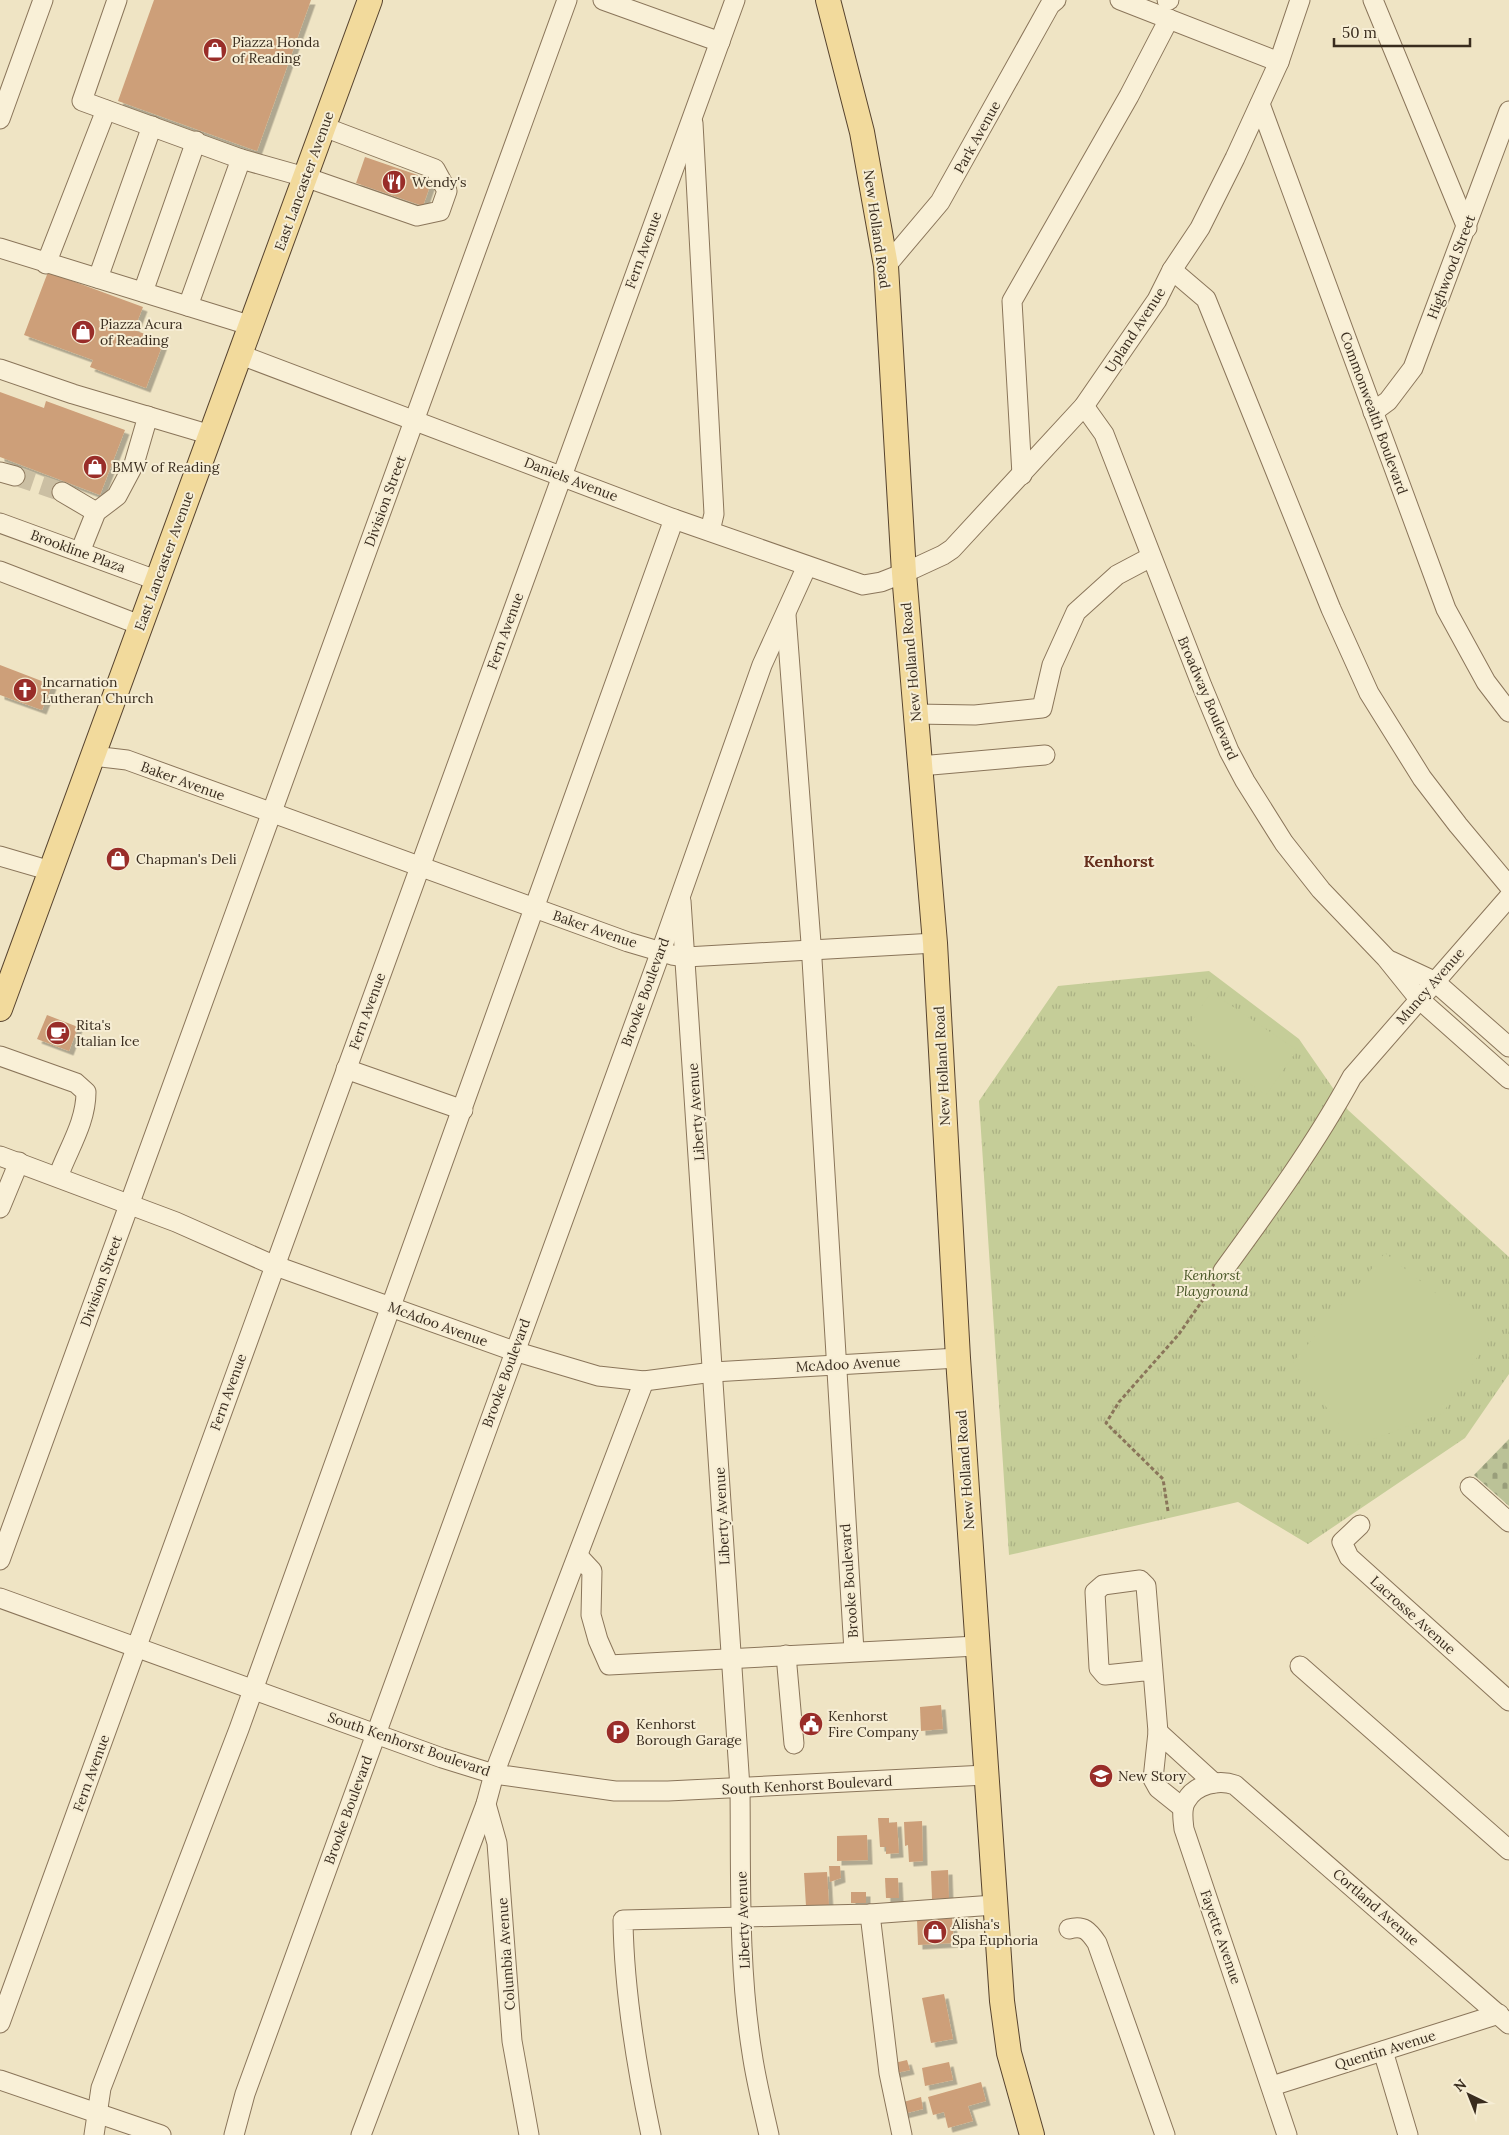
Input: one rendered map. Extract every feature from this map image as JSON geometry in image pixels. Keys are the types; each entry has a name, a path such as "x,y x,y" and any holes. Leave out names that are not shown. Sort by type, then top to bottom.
{"main road":[{"name":"East Lancaster Avenue","path":"0,1009 7,971 51,871 94,756 156,580 252,326 304,177 370,0"},
{"name":"New Holland Road","path":"828,0 862,132 886,266 904,573 935,943 958,1358 994,1905 1005,2029 1020,2099 1032,2135"}],"street":[{"path":"1,112 43,0"},
{"path":"117,0 82,101 241,159 304,177 417,216 440,211 447,191 435,169 324,127"},
{"name":"Division Street","path":"0,1560 201,1002 567,0"},
{"path":"603,0 720,42"},
{"name":"Fern Avenue","path":"0,2023 273,1266 735,0"},
{"name":"Park Avenue","path":"886,266 940,202 1050,5 1056,0"},
{"path":"1120,0 1168,4 1279,62"},
{"name":"Upland Avenue","path":"904,573 952,549 1084,406 1156,300 1172,270 1200,228 1279,62 1300,0"},
{"path":"1373,0 1467,228"},
{"path":"1022,475 1012,301 1129,96 1168,4"},
{"name":"Commonwealth Boulevard","path":"1260,104 1446,609 1486,682 1509,712"},
{"path":"46,264 106,110"},
{"name":"Highwood Street","path":"1374,412 1388,401 1413,368 1467,228 1509,110"},
{"path":"693,117 714,514 710,532"},
{"path":"98,278 152,126"},
{"path":"143,292 196,141"},
{"path":"188,306 241,159"},
{"path":"0,248 46,264 98,278 252,326"},
{"path":"1172,270 1206,299 1331,610 1369,693 1422,778 1509,886"},
{"name":"Daniels Avenue","path":"241,355 674,519 863,585 881,582 904,573"},
{"path":"0,369 73,394 211,435"},
{"name":"Broadway Boulevard","path":"1084,406 1104,434 1216,722 1245,781 1284,843 1321,890 1386,958 1418,999 1509,1079"},
{"path":"80,552 96,512 116,496 130,472 148,416"},
{"path":"62,492 96,512"},
{"path":"94,2135 101,2088 239,1729 674,519"},
{"name":"Brookline Plaza","path":"0,523 156,580"},
{"path":"915,714 975,715 1042,708 1052,665 1076,612 1117,575 1151,557"},
{"name":"Brooke Boulevard","path":"234,2135 245,2094 661,951 762,665 807,566"},
{"path":"0,571 140,625"},
{"name":"Brooke Boulevard","path":"786,612 810,950 854,1651"},
{"path":"920,766 1045,755"},
{"name":"Baker Avenue","path":"94,756 127,760 535,908 661,951 686,957 935,943"},
{"path":"0,856 51,871"},
{"name":"Liberty Avenue","path":"680,895 686,957 740,1788 741,1919 752,2053 769,2135"},
{"name":"Muncy Avenue","path":"1223,1271 1284,1187 1337,1106 1352,1077 1418,999 1509,897"},
{"name":"Broadway Boulevard","path":"1386,958 1404,969 1434,981 1509,1047"},
{"path":"0,1056 82,1087 86,1092 86,1105 78,1133 68,1149 58,1177"},
{"path":"346,1068 462,1110"},
{"name":"McAdoo Avenue","path":"0,1156 129,1203 273,1266 514,1351 578,1371 623,1380 644,1380 713,1372 958,1358"},
{"path":"0,1208 19,1162"},
{"path":"361,2135 486,1804 494,1774 644,1380"},
{"path":"1470,1487 1509,1522"},
{"name":"Lacrosse Avenue","path":"1360,1525 1342,1542 1349,1557 1509,1701"},
{"path":"578,1556 592,1571 591,1615 598,1640 609,1665 977,1646"},
{"path":"1153,1670 1105,1674 1099,1668 1095,1592 1103,1585 1140,1580 1146,1586 1153,1670 1158,1732 1153,1779 1158,1788 1183,1808 1185,1801 1196,1790 1214,1783 1158,1732"},
{"name":"South Kenhorst Boulevard","path":"0,1598 252,1690 494,1774 615,1791 740,1788 986,1775"},
{"path":"786,1655 794,1744"},
{"path":"1300,1666 1509,1850"},
{"name":"Cortland Avenue","path":"1214,1783 1230,1783 1243,1791 1504,2019"},
{"name":"Columbia Avenue","path":"486,1804 497,1843 512,2041 529,2135"},
{"name":"Fayette Avenue","path":"1183,1808 1184,1828 1287,2135"},
{"path":"651,2135 630,2020 623,1956 623,1920 741,1919 870,1914 994,1905"},
{"path":"870,1914 888,2072 902,2135"},
{"path":"1069,1929 1078,1926 1086,1928 1097,1942 1165,2135"},
{"name":"Quentin Avenue","path":"1272,2086 1383,2051 1504,2019"},
{"path":"1383,2051 1408,2135"},
{"path":"0,2080 97,2111 161,2135"}],"path":[{"path":"1168,1511 1163,1478 1106,1423 1119,1402 1179,1334 1223,1271"}],"green space":[{"name":"Kenhorst Playground","path":"1209,971 1299,1039 1348,1110 1509,1257 1509,1374 1465,1438 1308,1544 1238,1502 1009,1555 979,1101 1058,986"},
{"path":"1211,992 1297,1050 1266,1095 1182,1036"},
{"path":"1385,1253 1490,1336 1443,1413 1355,1446 1293,1362"},
{"path":"1509,1439 1509,1506 1474,1475"}],"building":[{"name":"Piazza Honda of Reading","path":"154,0 311,0 257,151 118,101"},
{"name":"Wendy's","path":"365,157 432,180 423,206 356,183"},
{"name":"Piazza Acura of Reading","path":"48,272 143,307 134,330 164,341 146,388 90,367 93,360 24,335"},
{"path":"0,392 44,408 46,401 125,430 100,495 0,457"},
{"name":"Incarnation Lutheran Church","path":"0,665 52,685 42,710 0,695"},
{"name":"Rita's Italian Ice","path":"47,1015 78,1027 69,1051 37,1039"},
{"path":"941,1705 943,1729 921,1731 920,1707"},
{"path":"878,1818 889,1818 889,1823 897,1822 899,1853 886,1854 886,1847 880,1847"},
{"path":"922,1821 923,1861 909,1862 908,1845 905,1846 904,1822"},
{"path":"867,1835 868,1860 837,1861 837,1836"},
{"path":"829,1866 840,1866 841,1878 830,1882"},
{"path":"948,1870 949,1898 932,1899 931,1871"},
{"path":"827,1872 829,1905 806,1906 804,1873"},
{"path":"885,1878 898,1878 899,1898 886,1898"},
{"path":"851,1892 866,1892 866,1903 851,1903"},
{"name":"Alisha's Spa Euphoria","path":"952,1918 954,1943 918,1945 917,1920"},
{"path":"944,1994 953,2039 931,2043 922,1998"},
{"path":"907,2060 910,2070 892,2074 890,2064"},
{"path":"949,2062 953,2080 925,2086 922,2068"},
{"path":"981,2082 986,2101 968,2106 973,2121 948,2128 944,2112 933,2115 928,2097"},
{"path":"921,2097 923,2109 903,2114 900,2103"}],"tunnel":[{"path":"15,476 62,492"}],"place":[{"name":"Piazza Honda of Reading","path":"215,50"},
{"name":"Wendy's","path":"394,182"},
{"name":"Piazza Acura of Reading","path":"83,332"},
{"name":"BMW of Reading","path":"95,467"},
{"name":"Incarnation Lutheran Church","path":"25,690"},
{"name":"Chapman's Deli","path":"118,859"},
{"name":"Rita's Italian Ice","path":"58,1033"},
{"name":"Kenhorst Fire Company","path":"811,1724"},
{"name":"Kenhorst Borough Garage","path":"618,1732"},
{"name":"New Story","path":"1101,1776"},
{"name":"Alisha's Spa Euphoria","path":"935,1932"}],"district":[{"name":"Kenhorst","path":"1119,861"}]}
